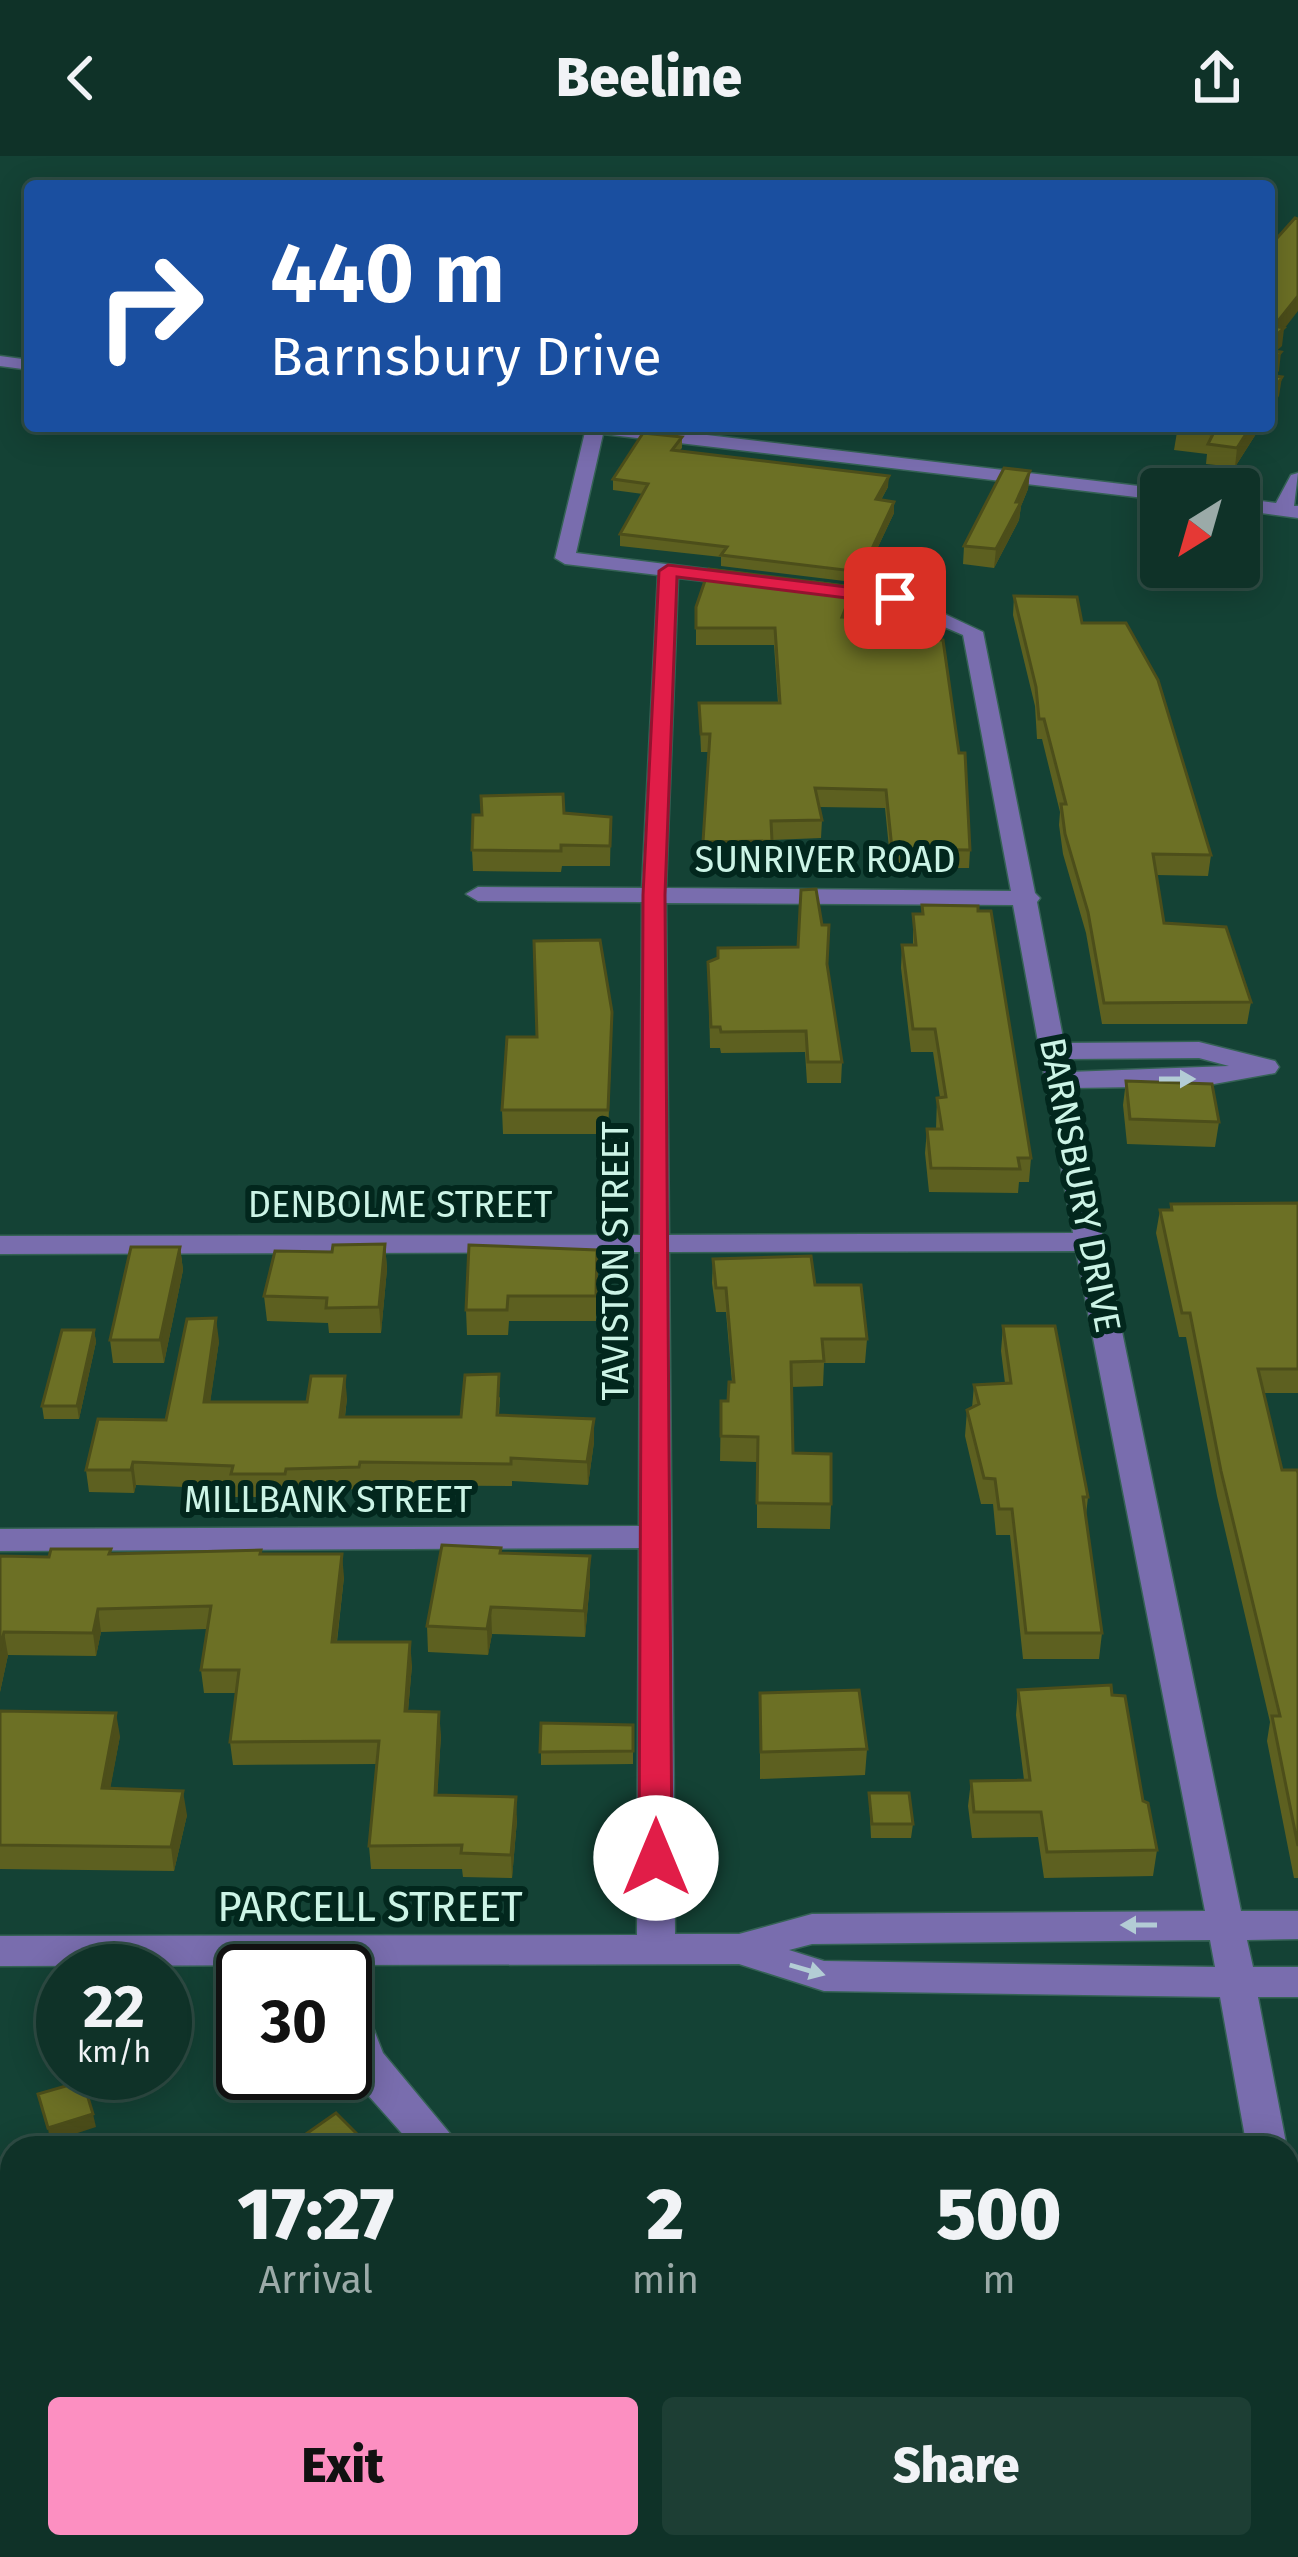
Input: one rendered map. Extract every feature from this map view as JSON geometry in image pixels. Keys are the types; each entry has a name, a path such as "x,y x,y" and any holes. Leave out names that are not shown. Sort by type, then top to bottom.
{"street":[{"name":"BARNSBURY DRIVE","path":"594,432 565,558 895,598 973,632 1028,898 1089,1242 1228,1925 1265,2136"},
{"path":"637,432 1140,492"},
{"path":"1260,507 1290,511 1298,478"},
{"name":"TAVISTON STREET","path":"656,1952 654,895 668,571"},
{"name":"SUNRIVER ROAD","path":"478,894 1028,898"},
{"path":"1055,1052 1198,1050 1265,1066 1203,1078 1060,1080"},
{"name":"DENBOLME STREET","path":"0,1245 1089,1242"},
{"name":"MILLBANK STREET","path":"0,1540 656,1537"},
{"name":"PARCELL STREET","path":"372,1960 739,1948 812,1928 1298,1925"},
{"name":"PARCELL STREET","path":"739,1948 824,1976 1003,1982 1298,1982"},
{"name":"PARCELL STREET","path":"0,1951 216,1957"},
{"path":"372,2071 395,2105 429,2136"}],"building":[{"path":"1298,219 1298,296 1275,325 1275,240"},
{"path":"1194,432 1247,432 1237,448 1208,444 1213,434"},
{"path":"643,433 682,437 672,450 889,476 876,499 894,502 861,572 721,555 727,547 620,534 648,484 613,479"},
{"path":"1004,468 1030,471 1016,502 1021,502 996,549 964,546"},
{"path":"709,569 854,587 842,617 862,618 866,637 943,640 959,753 965,753 970,850 892,849 886,790 815,788 822,820 771,821 772,841 703,842 710,734 701,734 699,703 780,703 775,628 696,628 696,607"},
{"path":"1014,596 1077,597 1082,623 1126,623 1158,680 1211,855 1153,854 1164,923 1226,927 1251,1002 1104,1003 1088,912 1065,834 1061,804 1066,804 1044,719 1039,719"},
{"path":"563,794 564,813 611,817 610,846 472,850 473,815 482,815 481,796"},
{"path":"816,889 822,925 829,925 827,964 842,1062 808,1062 806,1031 721,1032 720,1027 711,1027 708,962 718,958 718,948 798,947 801,890"},
{"path":"922,905 978,906 978,911 991,911 1031,1158 1018,1158 1020,1169 931,1168 927,1129 942,1129 937,1098 946,1097 935,1029 913,1029 902,945 916,945 913,914 923,914"},
{"path":"600,940 612,1012 608,1110 502,1110 507,1037 537,1037 534,941"},
{"path":"1126,1081 1212,1084 1219,1122 1130,1119"},
{"path":"1298,1203 1298,1369 1258,1369 1282,1470 1298,1473 1298,1846 1272,1716 1280,1716 1221,1471 1190,1313 1182,1313 1160,1210 1172,1210 1171,1204"},
{"path":"385,1244 379,1307 326,1308 327,1298 264,1296 275,1251 332,1252 333,1245"},
{"path":"469,1245 597,1250 596,1296 508,1296 507,1310 466,1310"},
{"path":"131,1247 180,1247 160,1340 110,1340"},
{"path":"811,1256 815,1285 861,1285 867,1339 822,1339 824,1361 791,1362 793,1453 831,1454 831,1504 757,1503 758,1437 721,1436 721,1401 728,1401 729,1382 734,1382 726,1288 716,1288 713,1259"},
{"path":"216,1318 204,1402 307,1402 311,1376 345,1376 340,1417 461,1417 465,1375 499,1374 497,1415 594,1419 587,1462 511,1458 511,1464 360,1462 359,1467 286,1469 285,1474 231,1474 233,1466 133,1462 131,1470 86,1470 98,1419 166,1420 187,1319"},
{"path":"1003,1326 1055,1326 1088,1497 1083,1497 1102,1633 1026,1633 1012,1509 999,1509 995,1479 984,1478 967,1410 979,1404 974,1385 1011,1383"},
{"path":"62,1330 94,1330 77,1406 42,1406"},
{"path":"442,1545 501,1548 500,1553 590,1556 584,1611 491,1607 487,1629 427,1626"},
{"path":"51,1549 111,1549 109,1554 261,1550 260,1554 342,1554 332,1642 410,1642 405,1711 439,1712 435,1795 516,1797 511,1855 461,1853 462,1845 369,1846 379,1741 230,1742 239,1670 201,1670 211,1606 98,1609 93,1633 4,1632 0,1650 0,1556 49,1557"},
{"path":"1111,1685 1112,1695 1125,1696 1143,1801 1148,1803 1157,1850 1047,1852 1041,1812 974,1812 971,1781 1030,1780 1018,1690"},
{"path":"859,1690 867,1749 761,1752 760,1693"},
{"path":"0,1711 116,1713 102,1788 183,1791 171,1847 0,1845"},
{"path":"541,1723 633,1725 633,1751 540,1752"},
{"path":"869,1793 909,1793 913,1824 872,1824"},
{"path":"40,2100 89,2100 93,2114 48,2128"},
{"path":"336,2113 359,2136 303,2136"}],"route":[{"path":"656,1858 654,895 668,571 895,598"}]}
